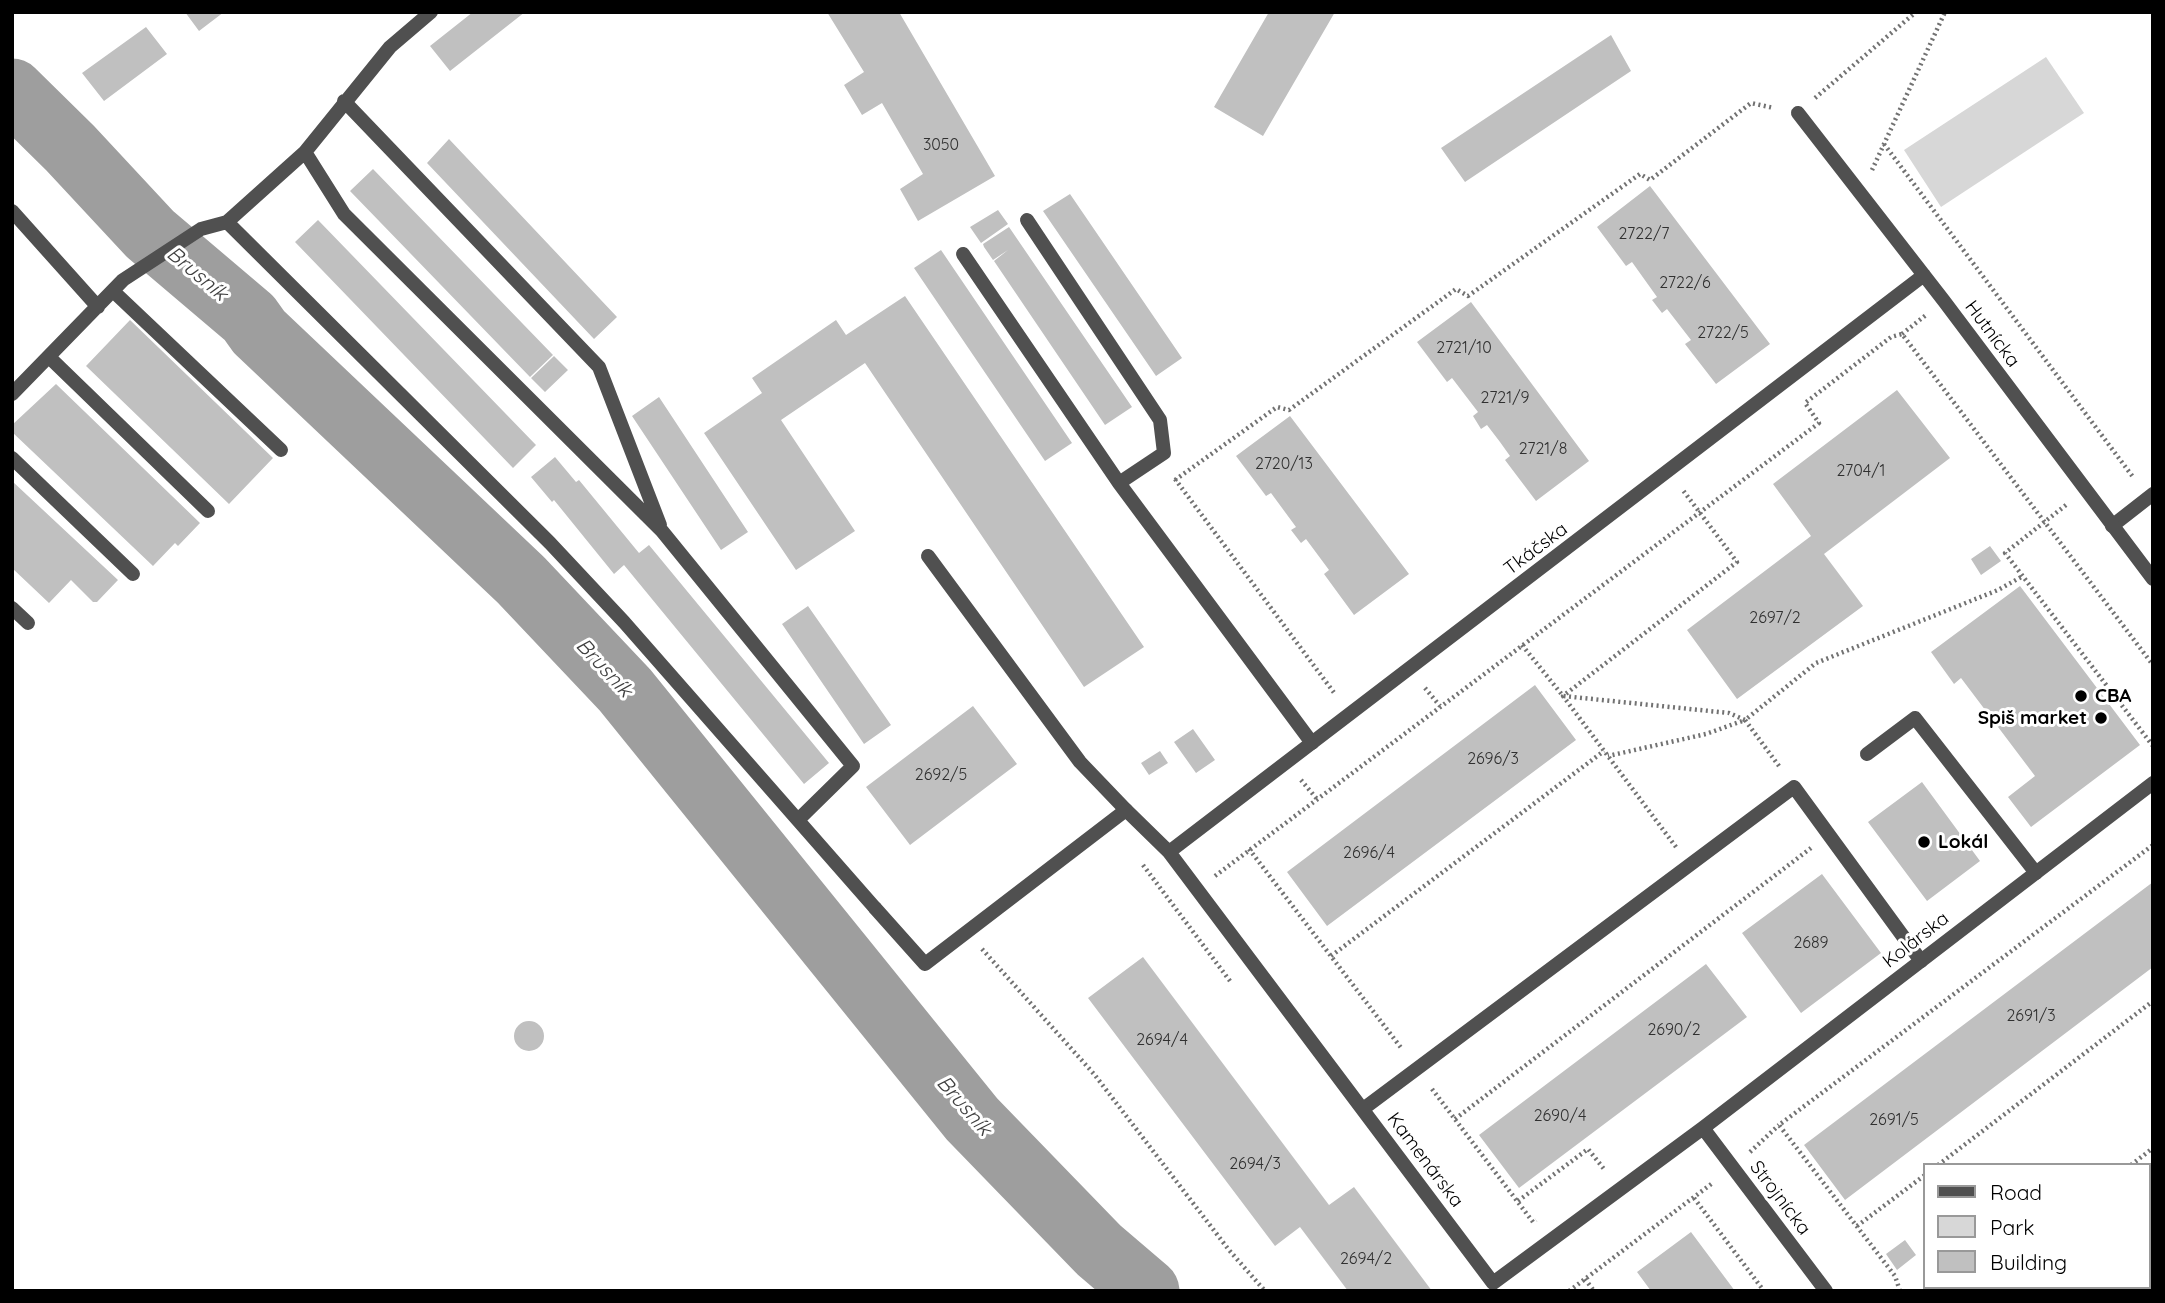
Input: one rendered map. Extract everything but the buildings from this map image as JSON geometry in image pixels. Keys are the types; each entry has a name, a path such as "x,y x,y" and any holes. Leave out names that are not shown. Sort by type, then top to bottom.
{"street":[{"path":"12,394 118,285 201,229 227,222 305,152 390,47 431,12"},
{"path":"344,101 599,367 662,531"},
{"name":"Hutnícka","path":"1798,113 2153,579"},
{"path":"305,152 344,214 662,531 853,766 798,820"},
{"path":"12,211 98,307"},
{"path":"1027,220 1160,420 1164,453 1119,483"},
{"path":"227,222 550,543 624,622 925,964 1126,810"},
{"path":"963,254 1119,483 1312,743"},
{"name":"Tkáčska","path":"1170,852 1924,275"},
{"path":"118,285 281,450"},
{"path":"49,357 208,510"},
{"path":"12,458 133,574"},
{"path":"2112,526 2151,496"},
{"name":"Kamenárska","path":"928,556 1080,762 1170,852 1493,1283 1703,1128"},
{"path":"12,608 28,623"},
{"path":"1867,754 1915,718 2036,873"},
{"name":"Kolárska","path":"1703,1128 2153,783"},
{"path":"1363,1110 1794,787 1921,961"},
{"name":"Strojnícka","path":"1703,1128 1826,1291"}],"path":[{"path":"1861,195 1945,12"},
{"path":"1884,145 2151,496"},
{"path":"1175,480 1278,407 1289,410 1456,289 1468,296 1640,174 1650,180"},
{"path":"1198,890 1249,849 1819,423 1805,403 1891,337 1902,334 2153,665"},
{"path":"1158,457 1350,714"},
{"path":"1563,696 1737,562 1669,471"},
{"path":"2086,490 2005,553 2153,746"},
{"path":"1331,956 1606,753 1706,734 1745,720 1816,663 1998,590 2023,576"},
{"path":"1522,645 1690,864"},
{"path":"1563,696 1729,713 1745,720 1794,787"},
{"path":"1455,1119 1829,835"},
{"path":"1569,1291 1733,1168 1779,1125 2153,845"},
{"path":"1249,849 1533,1222 1543,1214"},
{"path":"966,932 1094,1074 1229,1250 1265,1291"},
{"path":"1941,1163 2153,1001"},
{"path":"1779,1125 1895,1276 1900,1291"},
{"path":"1518,1201 1588,1149 1604,1169"},
{"path":"2134,1163 2153,1149"},
{"path":"1594,1176 1614,1161"},
{"path":"1857,1226 1924,1176"},
{"path":"1694,1198 1764,1291"},
{"path":"1585,1279 1594,1291"}],"green space":[{"path":"2046,57 2084,113 1941,207 1904,150"}],"waterway":[{"name":"Brusník","path":"12,91 70,148 150,234 249,318 259,332 521,580 625,690 972,1119 1099,1250 1147,1291"}],"place":[{"name":"CBA","path":"2081,696"},
{"name":"Spiš market","path":"2101,718"},
{"name":"Lokál","path":"1924,842"}]}
